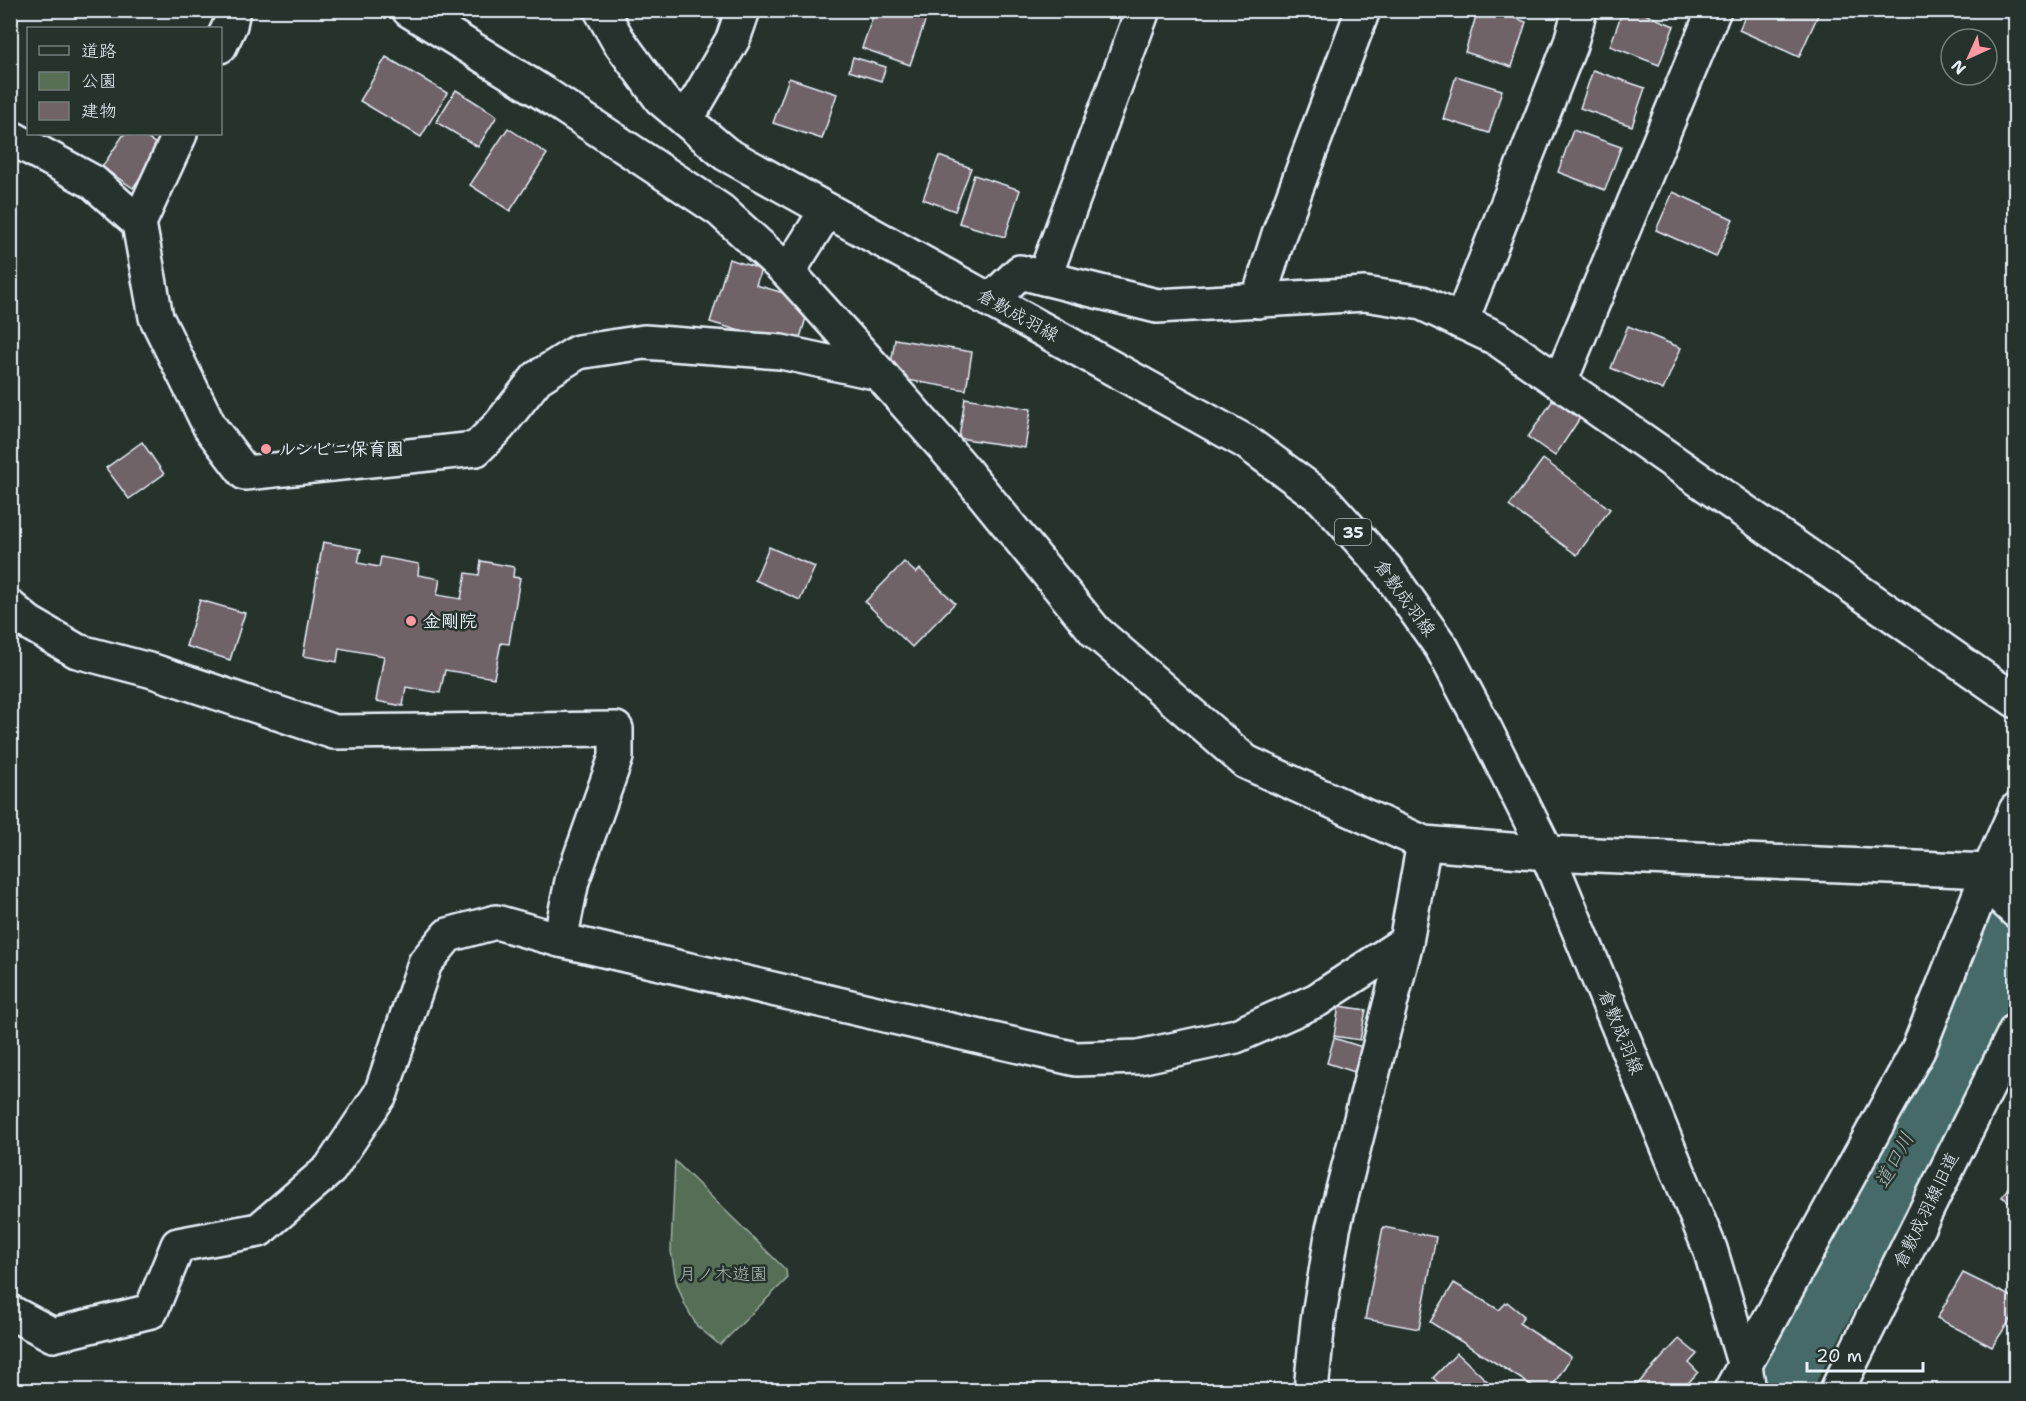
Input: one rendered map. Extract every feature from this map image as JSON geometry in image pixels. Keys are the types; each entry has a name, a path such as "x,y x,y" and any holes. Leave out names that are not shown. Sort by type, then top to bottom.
{"street":[{"path":"222,42 230,25 233,10"},
{"path":"410,10 545,94 720,210 788,272 879,373 959,464 1095,631 1246,762 1424,843 2000,892"},
{"name":"倉敷成羽線","path":"601,10 618,40 661,99 726,154 1246,442 1322,498 1386,569 1442,648 1547,853 1710,1249 1742,1382"},
{"path":"686,120 733,39 743,10"},
{"path":"1044,278 1143,10"},
{"path":"1258,301 1279,234 1363,10"},
{"path":"1461,322 1570,45 1580,10"},
{"path":"1560,382 1714,10"},
{"path":"180,135 139,223 156,317 210,427 245,473 476,449 500,426 537,378 578,352 644,342 781,352 879,373"},
{"path":"10,137 93,182 139,223"},
{"path":"788,272 827,210"},
{"path":"991,300 1020,272 1157,306 1365,294 1422,303 1496,338 2016,701"},
{"path":"10,607 29,623 77,651 153,671 334,732 616,729 616,757 572,881 560,940"},
{"path":"1742,1382 2000,892 2016,810"},
{"path":"1311,1390 1318,1321 1333,1229 1406,942 1424,843"},
{"path":"10,1311 53,1335 150,1311 178,1245 259,1230 330,1169 381,1093 425,963 448,935 496,922 560,940 1076,1059 1139,1057 1236,1036 1317,1000 1406,942"},
{"name":"倉敷成羽線旧道","path":"1837,1390 2016,1030"}],"green space":[{"name":"月ノ木遊園","path":"675,1161 786,1270 787,1279 720,1345 697,1326 685,1305 676,1281 671,1251"}],"building":[{"path":"875,10 929,10 910,65 862,48"},
{"path":"1478,10 1491,10 1526,22 1512,67 1465,52"},
{"path":"1623,10 1635,10 1674,26 1659,65 1610,46"},
{"path":"1748,10 1809,10 1818,15 1799,57 1739,30"},
{"path":"386,57 447,93 421,137 360,101"},
{"path":"853,57 886,67 881,81 849,71"},
{"path":"1593,70 1645,88 1632,126 1580,108"},
{"path":"1456,76 1502,90 1489,133 1443,119"},
{"path":"789,78 837,94 822,139 773,123"},
{"path":"456,90 497,116 478,147 436,122"},
{"path":"508,128 547,154 510,211 470,185"},
{"path":"1573,130 1621,147 1605,190 1558,172"},
{"path":"123,135 143,135 161,147 133,188 102,167"},
{"path":"939,156 971,168 955,211 923,199"},
{"path":"974,175 1020,190 1005,237 959,223"},
{"path":"1673,192 1733,219 1716,257 1656,230"},
{"path":"729,259 761,269 756,285 811,301 797,348 710,322"},
{"path":"1628,326 1681,348 1663,390 1611,368"},
{"path":"895,339 972,352 966,390 889,377"},
{"path":"965,398 1031,409 1025,448 959,438"},
{"path":"1553,400 1580,418 1555,456 1528,437"},
{"path":"142,442 164,474 129,499 106,468"},
{"path":"1543,459 1610,509 1577,555 1509,506"},
{"name":"金剛院","path":"323,542 361,549 358,563 379,567 381,557 419,564 418,575 440,579 437,595 461,599 466,573 479,575 481,561 514,567 513,577 520,578 509,644 501,643 494,678 445,670 440,693 406,687 403,706 376,701 384,656 339,648 337,662 303,656"},
{"path":"769,547 815,567 800,600 755,580"},
{"path":"904,562 916,573 920,569 955,603 912,647 865,602"},
{"path":"200,600 245,613 230,660 186,646"},
{"path":"1339,1006 1366,1010 1360,1040 1334,1036"},
{"path":"1334,1038 1362,1047 1355,1072 1327,1063"},
{"path":"2016,1175 2016,1206 2002,1197"},
{"path":"1383,1227 1436,1237 1419,1329 1365,1319"},
{"path":"1963,1273 2016,1299 2016,1311 1992,1347 1937,1318"},
{"path":"1454,1283 1499,1310 1507,1302 1524,1316 1519,1323 1571,1357 1550,1390 1539,1390 1430,1322"},
{"path":"1679,1339 1697,1354 1689,1363 1698,1372 1682,1390 1632,1390"},
{"path":"1457,1353 1497,1390 1447,1390 1433,1378"}],"waterway":[{"name":"道口川","path":"1773,1390 2016,930"}],"place":[{"name":"ルンビニ保育園","path":"266,449"},
{"name":"金剛院","path":"411,621"}]}
